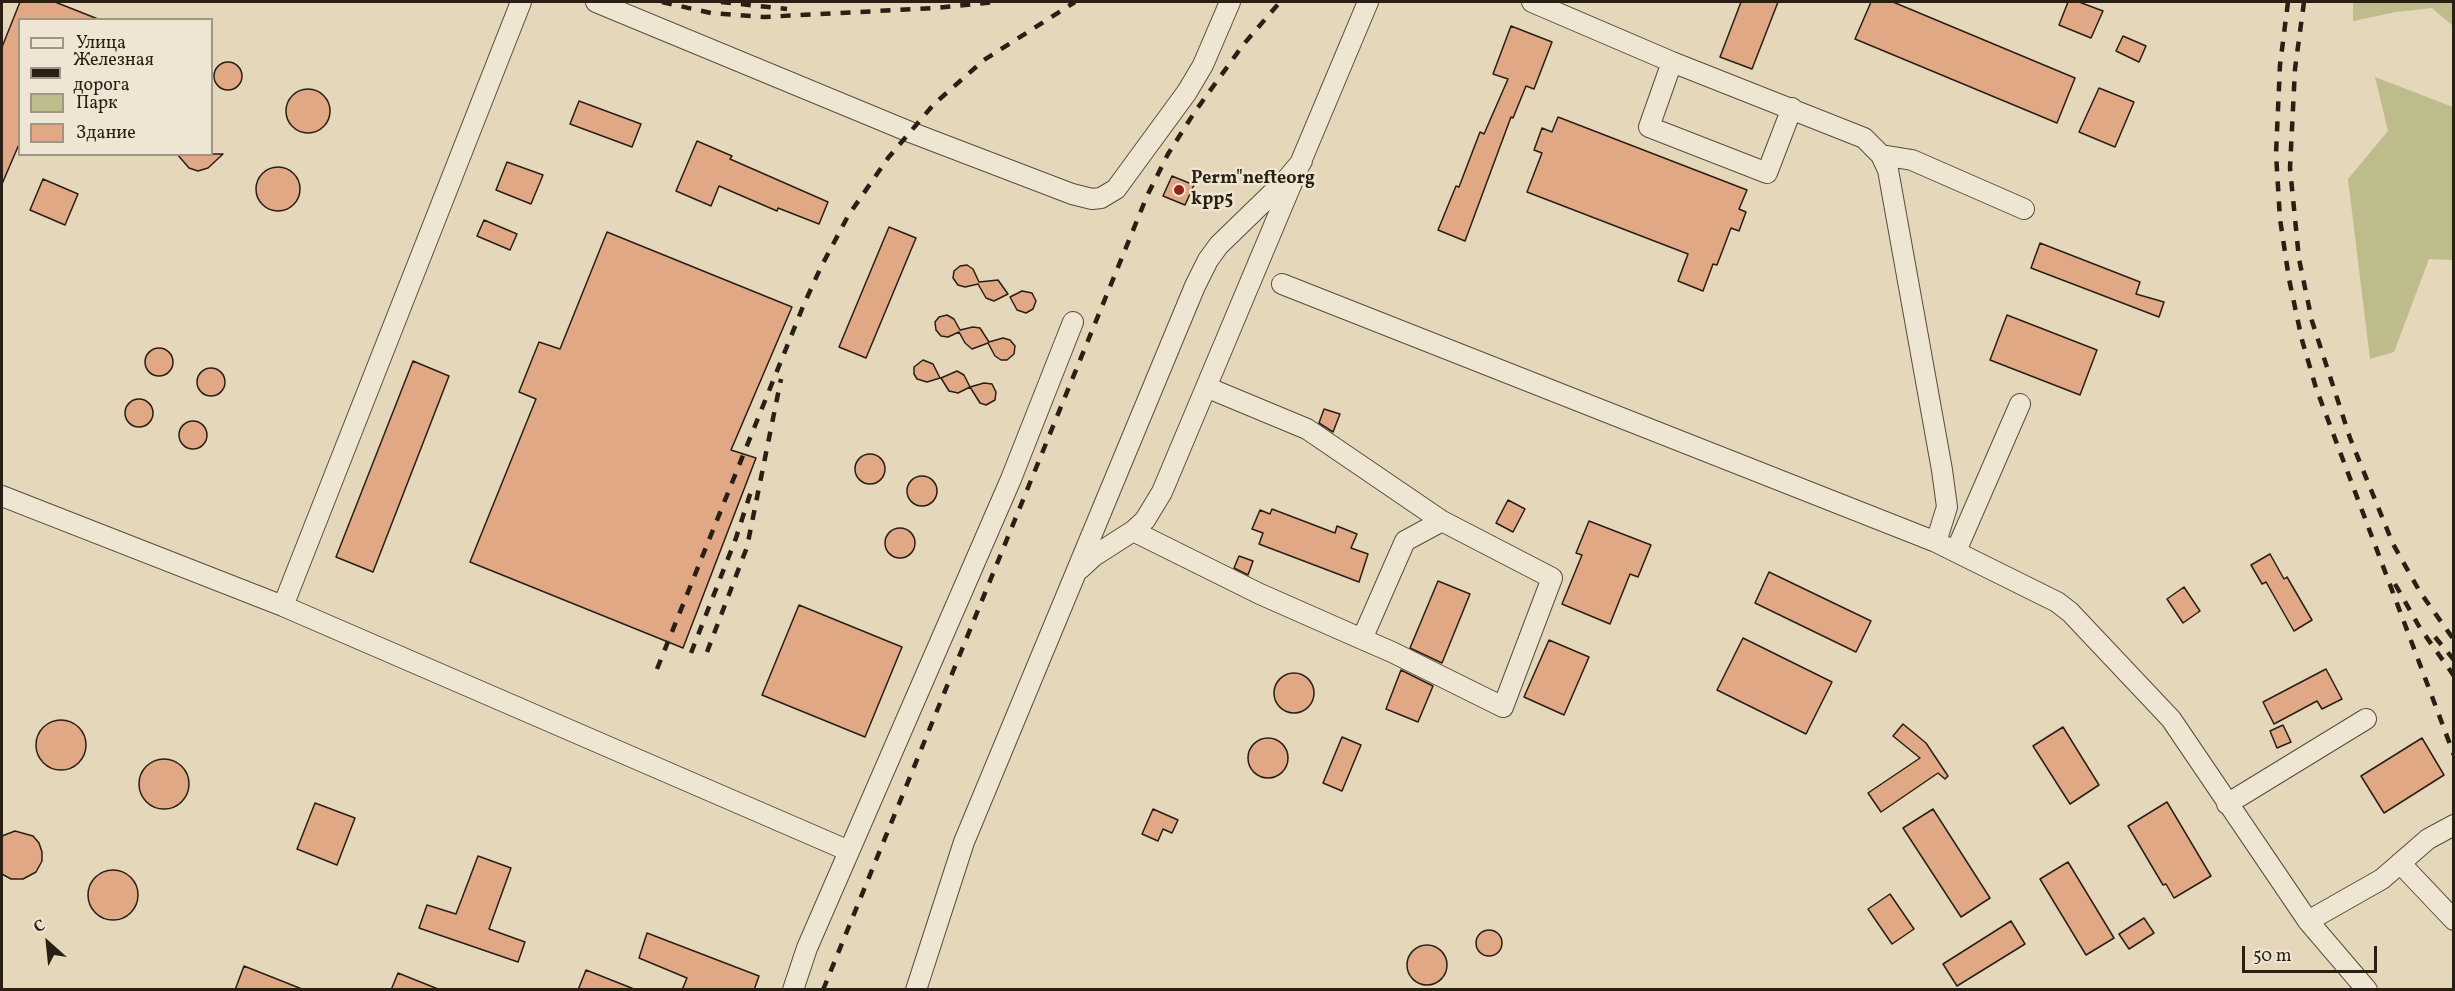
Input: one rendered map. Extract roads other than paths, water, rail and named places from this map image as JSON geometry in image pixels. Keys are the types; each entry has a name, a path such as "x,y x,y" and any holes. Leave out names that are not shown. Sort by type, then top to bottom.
{"street":[{"path":"283,606 521,2"},
{"path":"596,2 909,132 1072,194 1092,199 1110,194 1116,189 1180,102 1203,64 1230,2"},
{"path":"1074,575 1094,556 1133,531 1155,507 1368,2"},
{"path":"1532,2 1672,62 1864,138 1881,154 1888,170 1942,470 1947,507 1936,542"},
{"path":"1672,62 1649,126 1767,172 1792,108"},
{"path":"1881,154 1912,160 2024,209"},
{"path":"916,990 964,842 1195,286 1208,260 1231,231 1287,179 1302,161"},
{"path":"1282,284 1936,542 2044,594 2070,612 2171,718 2308,921 2367,990"},
{"path":"793,990 807,948 1006,490 1073,322"},
{"path":"1133,531 1260,594 1362,639 1503,707 1552,578 1442,521 1307,429 1206,387"},
{"path":"1956,551 2020,404"},
{"path":"2,496 283,606 849,851"},
{"path":"1362,639 1405,541 1442,521"},
{"path":"2227,804 2366,718"},
{"path":"2308,921 2382,879 2428,839 2454,825"},
{"path":"2400,864 2454,920"}],"railway":[{"path":"662,2 711,13 764,17 935,8 995,2"},
{"path":"721,2 787,9"},
{"path":"657,669 804,304 848,216 888,158 934,104 984,60 1075,2"},
{"path":"823,990 1147,196 1168,154 1194,113 1243,45 1280,2"},
{"path":"2288,2 2280,65 2276,154 2280,219 2289,279 2302,340 2316,388 2454,755"},
{"path":"2304,2 2295,69 2290,168 2299,259 2312,321 2350,438 2393,544 2420,592 2454,640"},
{"path":"707,652 747,547 781,379"},
{"path":"691,653 736,538 753,485"},
{"path":"2395,584 2420,628 2454,676"},
{"path":"2435,637 2454,660"}],"place":[{"name":"Perm\"nefteorg kpp5","path":"1179,190"}]}
